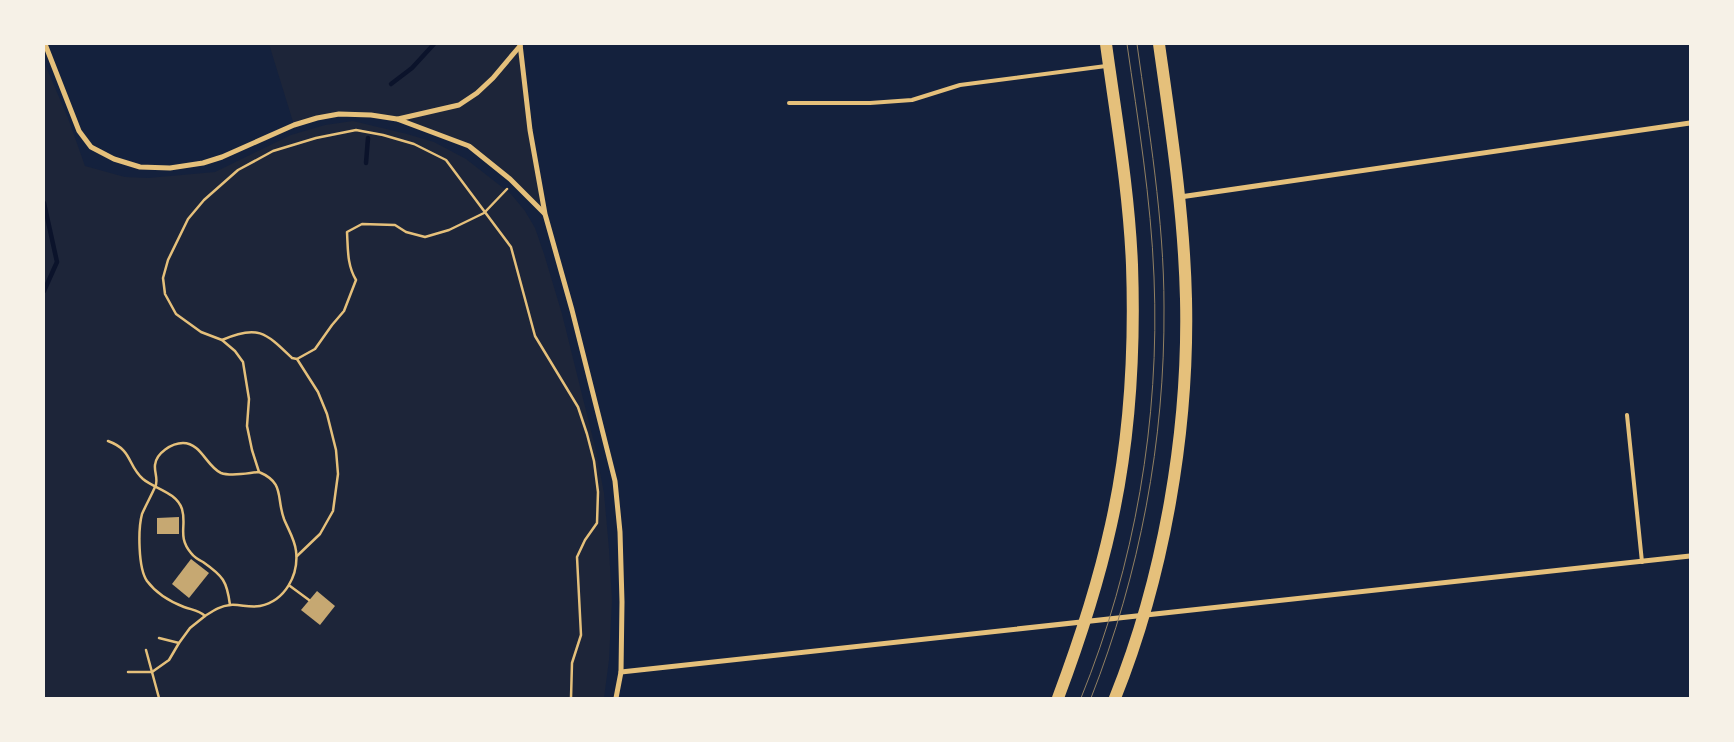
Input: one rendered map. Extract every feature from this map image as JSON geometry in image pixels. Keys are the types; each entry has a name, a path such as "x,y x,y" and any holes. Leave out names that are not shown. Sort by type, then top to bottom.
{"main road":[{"path":"1058,698 1084,623 1118,492 1125,444 1132,363 1133,300 1130,232 1124,171 1106,44"},
{"path":"1115,698 1144,616 1158,558 1170,498 1181,415 1186,300 1180,198 1158,44"}],"street":[{"path":"45,44 79,131 90,147 114,159 140,168 170,168 203,163 222,157 294,125 317,118 339,114 369,115 398,119 469,146 513,182 545,214"},
{"path":"398,119 459,105 477,93 493,78 520,45"},
{"path":"520,45 530,130 545,214 572,310 615,481 620,532 622,594 621,672 616,698"},
{"path":"1180,198 1690,123"},
{"path":"621,672 1690,556"}],"lane":[{"path":"789,103 870,103 912,100 960,85 1109,66"},
{"path":"1628,415 1642,562"}],"path":[{"path":"259,472 247,426 249,399 243,362 235,351 222,340 201,332 176,314 165,294 163,278 168,260 188,219 204,200 238,170 273,151 316,138 356,130 384,135 414,144 446,160 484,213 512,247 535,336 578,407 594,461 598,492 596,523 577,557 580,635 572,663 571,698"},
{"path":"297,359 316,349 344,311 356,280 348,258 347,232 362,224 396,225 406,232 425,237 449,230 484,213 513,182"},
{"path":"222,340 244,332 258,332 267,335 292,358 297,359 318,392 327,414 336,450 338,474 333,512 320,534 296,556"},
{"path":"108,441 118,445 128,454 135,470 144,480 169,494 179,504 182,510 182,538 191,554 215,570 226,583 230,605"},
{"path":"128,672 152,672 170,660 190,628 217,608 230,605 262,606 275,599 290,586 296,565 296,551 282,511 278,487 270,477 259,472 230,475 221,473 212,466 205,456 192,446 184,443 170,446 160,455 155,464 156,486 142,517 140,557 146,580 154,590 167,599 186,608 201,612 205,616"},
{"path":"290,586 309,600"},
{"path":"159,638 179,643"},
{"path":"146,650 160,698"}],"shaded area":[{"path":"269,44 520,44 545,214 513,182 469,146 397,119 339,114 294,125"},
{"path":"44,62 68,118 85,166 125,177 148,178 215,172 291,135 325,125 353,121 434,142 466,159 511,194 525,211 535,228 544,254 562,314 595,447 604,493 612,600 609,660 604,698 44,698"}],"building":[{"path":"179,517 179,534 157,534 157,518"},
{"path":"191,559 209,573 189,598 172,584"},
{"path":"317,591 335,606 320,625 301,610"}],"waterway":[{"path":"391,84 412,68 434,44"},
{"path":"366,163 368,138"},
{"path":"44,203 57,262 44,291"}],"tram line":[{"path":"1081,698 1100,648 1129,544 1148,438 1153,384 1155,331 1150,219 1144,160 1127,44"},
{"path":"1091,698 1108,651 1136,555 1154,457 1160,407 1164,307 1159,208 1137,44"}]}
